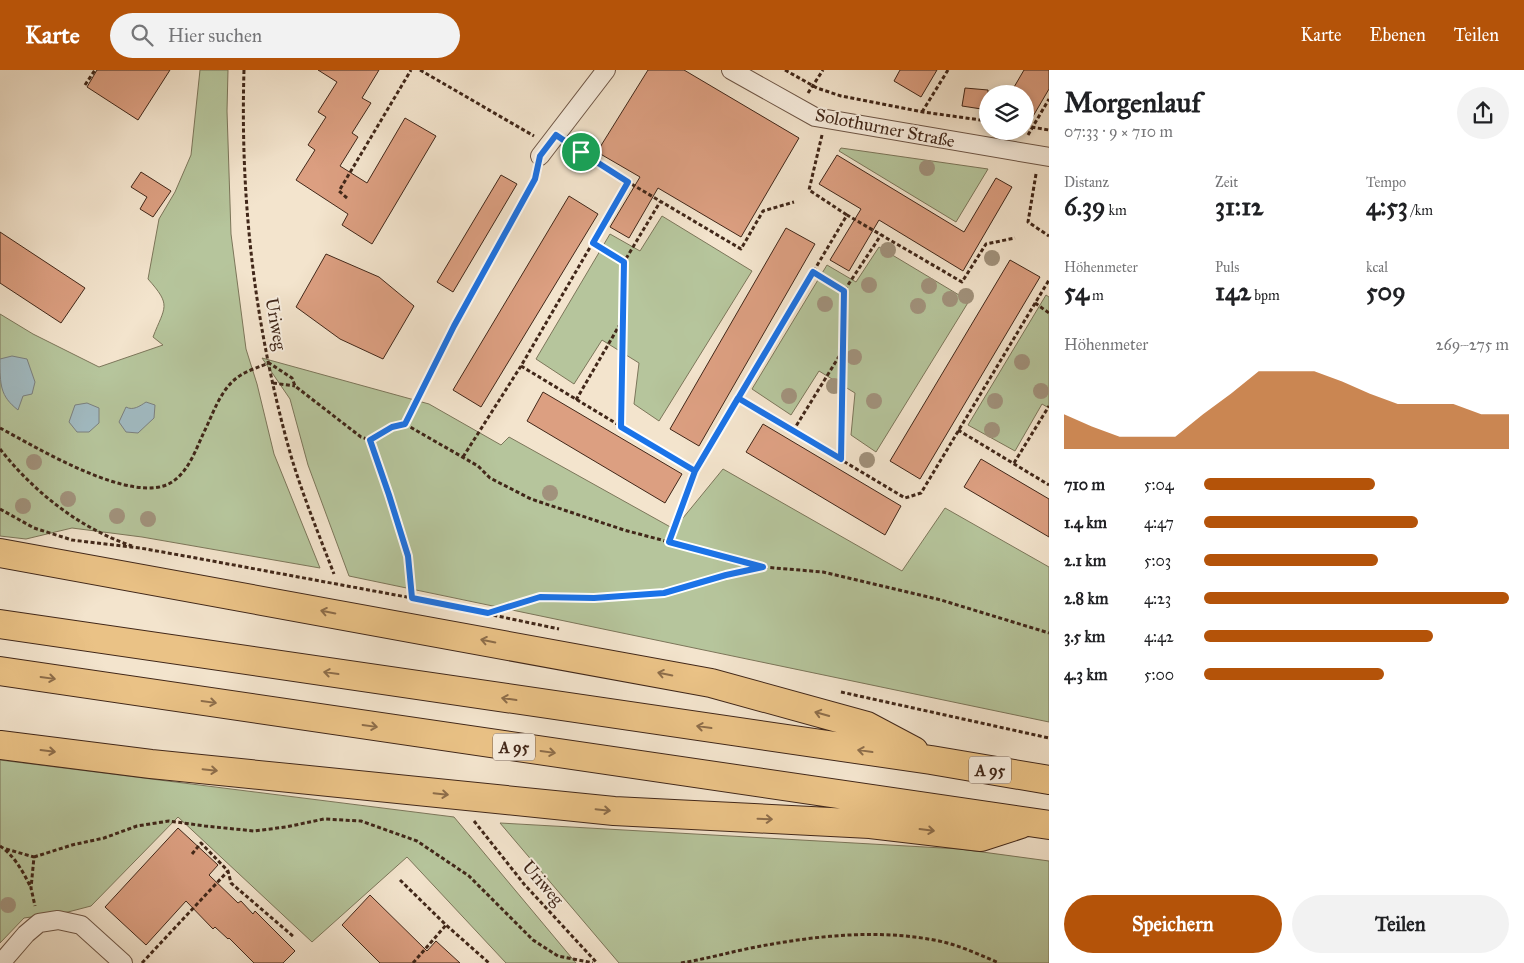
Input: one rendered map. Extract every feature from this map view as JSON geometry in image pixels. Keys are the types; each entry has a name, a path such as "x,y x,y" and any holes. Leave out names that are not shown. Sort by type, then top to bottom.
{"highway":[{"path":"0,552 711,683 867,726 931,760"},
{"name":"A 95","path":"0,624 931,760 1049,780"},
{"name":"A 95","path":"0,671 1038,824"},
{"path":"0,745 150,764 614,811 870,824 980,837 1038,824"}],"street":[{"path":"549,144 606,70"},
{"name":"Solothurner Straße","path":"731,70 815,117 1044,157"},
{"path":"1,963 26,934 39,923 58,920 81,925 123,963"}],"path":[{"path":"85,85 95,70"},
{"name":"Uriweg","path":"244,70 243,134 246,216 256,292 273,383 292,458 334,574"},
{"path":"347,198 339,191 411,70"},
{"path":"420,70 530,135 628,182 741,249 763,211 794,202"},
{"path":"785,70 813,86 853,99 979,120"},
{"path":"798,109 823,70"},
{"path":"909,134 948,70"},
{"path":"1034,124 1049,99"},
{"path":"826,120 809,190 847,215 962,282 986,244 1015,238"},
{"path":"1034,127 1049,130"},
{"path":"1017,152 1024,140"},
{"path":"405,424 454,326 535,179 549,144"},
{"path":"1044,157 1028,222 1049,236"},
{"path":"463,457 521,366 628,182"},
{"path":"621,427 624,262 660,202"},
{"path":"669,542 695,471 847,215"},
{"path":"841,459 844,291 881,235"},
{"path":"593,243 624,262"},
{"path":"813,272 844,291"},
{"path":"738,398 905,498 922,493 1049,280"},
{"path":"1035,304 1049,313"},
{"path":"576,400 623,319"},
{"path":"793,431 843,350"},
{"path":"0,428 52,456 100,477 135,487 160,488 171,483 186,468 221,397 228,386 239,376 269,363 292,378 295,386"},
{"path":"521,366 695,471"},
{"path":"273,383 295,386 361,437 370,440 392,427 405,424 478,466 490,478 530,499 624,530 763,567 823,572 896,589 941,600 1049,633"},
{"path":"1014,464 1049,406"},
{"path":"958,430 1049,485"},
{"path":"370,440 408,556 412,598"},
{"path":"0,449 22,476 64,511 109,537 140,548"},
{"path":"0,509 17,520 72,540 140,548 488,613 540,597 594,598 664,593 726,575 763,567"},
{"name":"Uriweg","path":"472,818 524,884 597,963"},
{"path":"0,846 34,857 72,845 104,838 137,826 169,821 254,831 324,819 361,821 417,841 469,876 533,940 558,956 593,963"},
{"path":"192,854 201,843 228,871 231,883 294,937"},
{"path":"6,849 24,873 31,888 39,923"},
{"path":"31,888 34,857"},
{"path":"141,963 228,871"},
{"path":"400,880 446,926 489,963"},
{"path":"413,963 446,926"},
{"path":"681,963 757,947 836,936 890,934 935,940 962,947 999,963"}],"green space":[{"path":"200,70 228,70 227,111 231,234 246,349 257,384 274,454 320,568 142,537 72,528 26,539 0,536 0,314 33,334 99,367 163,345 153,337 163,312 163,301 161,295 148,279 159,219 175,192 191,155"},
{"path":"841,148 988,169 956,222 839,151"},
{"path":"662,216 752,271 659,421 634,404 639,363 602,340 574,384 536,359 610,234 640,251"},
{"path":"879,247 969,301 876,452 851,435 855,393 819,371 791,415 752,389 827,265 856,282"},
{"path":"1046,295 1049,297 1049,408 1042,404 1015,451 968,425"},
{"path":"262,358 429,404 501,445 509,437 674,529 723,469 902,571 945,508 1049,567 1049,722 349,576 308,465 290,399"},
{"path":"0,760 454,817 576,963 506,963 407,857 312,942 178,817 91,906 68,912 24,918 0,943"},
{"path":"500,823 960,849 1049,861 1049,963 619,963"}],"water":[{"path":"12,356 27,359 35,382 32,394 23,396 18,410 4,395 0,376 0,359"},
{"path":"146,402 155,405 154,418 138,433 126,432 119,422 126,407 134,408"},
{"path":"87,403 99,408 99,423 89,432 77,432 69,422 75,405"}],"building":[{"path":"97,70 170,70 138,120 87,87"},
{"path":"318,70 379,70 362,98 371,103 352,133 358,137 340,166 367,183 405,118 436,136 372,244 342,225 348,214 296,180 315,150 308,145 326,117 318,112 337,82"},
{"path":"648,70 684,70 799,138 741,237 658,188 629,238 610,227 640,177 597,152"},
{"path":"900,70 937,70 921,97 894,81"},
{"path":"1024,70 1049,70 1049,89 1034,115 1034,85 1015,85"},
{"path":"965,88 979,89 979,109 962,106"},
{"path":"837,155 964,232 996,178 1012,187 963,271 879,220 849,271 830,260 861,209 819,184"},
{"path":"141,172 171,191 153,217 140,209 147,197 131,187"},
{"path":"501,175 517,184 453,292 437,282"},
{"path":"569,196 598,214 481,407 453,390"},
{"path":"786,228 815,244 699,446 670,429"},
{"path":"0,232 85,288 61,323 0,283"},
{"path":"326,254 379,277 414,306 383,359 340,339 296,307"},
{"path":"1010,260 1040,277 920,479 890,461"},
{"path":"543,392 682,474 665,503 527,421"},
{"path":"763,424 901,506 885,535 746,452"},
{"path":"981,459 1049,499 1049,537 964,487"},
{"path":"178,828 218,865 209,875 238,903 241,901 253,914 255,911 295,951 283,963 254,963 229,938 215,927 213,929 186,901 146,945 105,907"},
{"path":"370,895 427,951 436,941 460,963 380,963 342,925"}],"route":[{"path":"581,152 556,135 540,156 535,179 454,326 405,424 392,427 370,440 408,556 412,598 488,613 540,597 594,598 664,593 726,575 763,567 669,542 695,471 738,398 841,459 844,291 813,272 738,398 716,435 695,471 621,427 624,262 593,243 628,182 581,152"}]}
